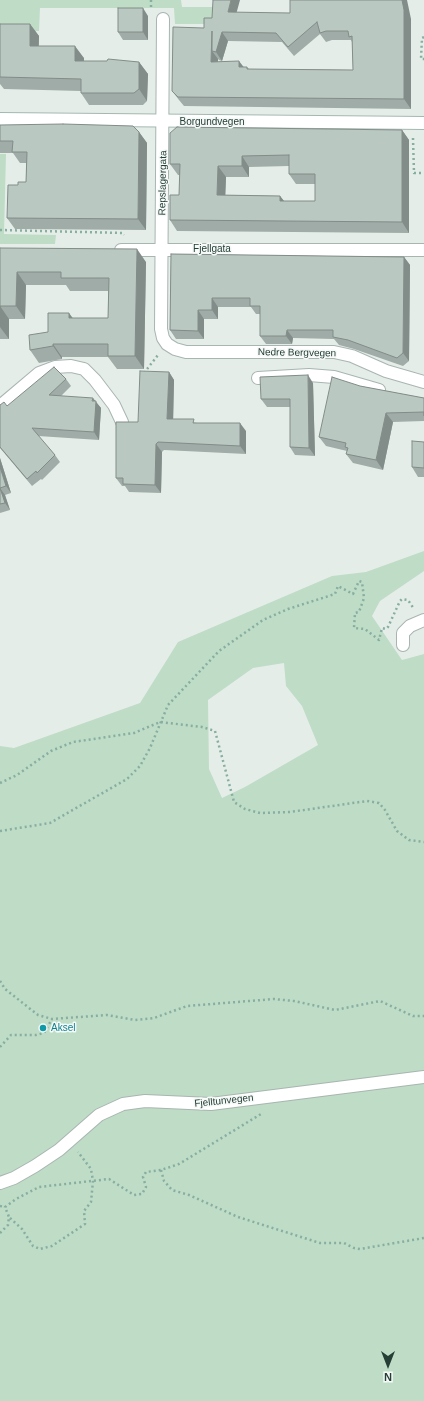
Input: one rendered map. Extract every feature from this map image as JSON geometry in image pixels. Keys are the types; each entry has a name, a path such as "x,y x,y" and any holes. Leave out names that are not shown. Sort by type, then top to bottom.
{"street":[{"name":"Repslagergata","path":"163,20 164,121 161,329 163,338 167,344"},
{"name":"Borgundvegen","path":"0,118 424,123"},
{"name":"Fjellgata","path":"109,250 424,250"},
{"name":"Nedre Bergvegen","path":"167,344 175,349 186,352 334,352 352,356 386,371 424,382"},
{"path":"0,406 39,373 55,367 71,366 84,369 95,380 114,405 122,422"},
{"path":"258,378 309,375 334,377 361,386 391,392"},
{"path":"403,645 404,632 410,626 423,620"},
{"name":"Fjelltunvegen","path":"0,1183 14,1178 59,1150 99,1115 112,1108 132,1102 145,1100 211,1104 424,1077"}],"path":[{"path":"424,37 422,38 422,59 424,59"},
{"path":"413,161 414,174 424,173"},
{"path":"0,230 123,233 132,250"},
{"path":"140,378 167,344"},
{"path":"0,831 50,823 127,779 140,766 150,748 168,705 219,650 263,620 288,609 335,594 338,586 353,594 357,582 362,582 364,598 358,612 355,613 354,628 365,629 379,640 382,628 386,629 388,627 390,620 393,618 402,599 408,600 423,620"},
{"path":"0,783 17,775 51,751 73,742 134,733 160,722 202,727 215,731 234,802 245,809 260,813 290,812 367,801 379,803 385,810 396,832 409,840 424,842"},
{"path":"0,981 5,989 38,1015 52,1019 107,1015 135,1020 154,1018 187,1006 274,999 294,1001 335,1010 380,1001 413,1016 424,1016"},
{"path":"0,1047 11,1035 36,1035 44,1033 52,1019"},
{"path":"5,1207 16,1198 39,1187 109,1179 134,1195 142,1194 146,1187 143,1177 146,1172 161,1170 179,1164 267,1110"},
{"path":"5,1207 9,1217 22,1229 33,1246 40,1249 52,1246 85,1224 84,1211 91,1202 93,1181 91,1169 70,1140"},
{"path":"161,1170 164,1182 172,1190 189,1195 238,1217 320,1243 344,1243 360,1249 424,1238"},
{"path":"0,1206 5,1207"},
{"path":"0,1233 8,1225 9,1217"}],"green space":[{"path":"0,0 181,0 182,7 214,7 215,24 175,24 174,8 40,8 39,31 0,31"},
{"path":"0,154 6,154 4,234 56,235 55,244 0,244"},
{"path":"424,551 424,571 380,601 372,616 402,660 424,654 424,1401 0,1401 0,746 14,748 140,703 178,642 332,576 366,572","holes":["284,663 286,686 302,706 318,745 245,787 222,798 209,769 208,700 253,668"]}],"building":[{"path":"213,0 231,0 228,12 290,13 290,0 402,0 404,10 404,99 178,97 172,91 173,27 204,28 204,18 212,18","holes":["317,22 320,33 326,31 348,31 349,37 352,36 353,70 247,69 247,67 239,67 239,61 211,62 212,31 212,51 216,52 222,32 276,33 288,47"]},
{"path":"118,8 143,8 143,32 118,32"},
{"path":"0,24 30,24 30,46 75,46 75,61 107,61 108,59 139,62 139,89 134,93 81,93 81,79 0,77"},
{"path":"63,124 133,126 139,132 138,219 7,218 8,185 18,185 18,182 26,182 27,152 12,152 13,141 0,141 0,125"},
{"path":"177,127 402,130 402,222 170,220 170,195 179,195 180,164 170,164 170,133","holes":["289,155 289,174 315,174 315,201 280,201 280,196 217,195 218,166 242,166 242,156"]},
{"path":"0,248 137,249 135,356 108,356 108,344 53,344 53,346 30,350 29,335 48,332 48,313 69,313 69,318 108,318 109,278 61,278 61,272 17,272 16,306 0,306"},
{"path":"171,254 404,257 403,353 397,358 348,340 333,337 333,330 287,330 286,336 260,336 260,306 250,306 250,298 212,298 212,310 198,310 198,331 170,330"},
{"path":"54,367 66,379 49,395 93,398 92,401 96,401 94,432 32,428 55,455 37,473 36,471 27,479 0,447 0,405 4,402 7,406"},
{"path":"140,371 169,372 167,419 194,419 193,423 240,423 240,446 158,442 156,444 155,485 123,484 123,478 116,478 116,422 138,422"},
{"path":"308,375 309,448 290,447 290,399 261,399 260,377"},
{"path":"332,377 360,386 424,398 424,412 386,413 376,460 346,454 348,448 345,447 346,443 319,437"},
{"path":"412,441 424,442 424,468 412,467"},
{"path":"0,467 6,486 0,488"},
{"path":"0,488 5,503 0,504"}],"place":[{"name":"Aksel","path":"43,1028"}]}
